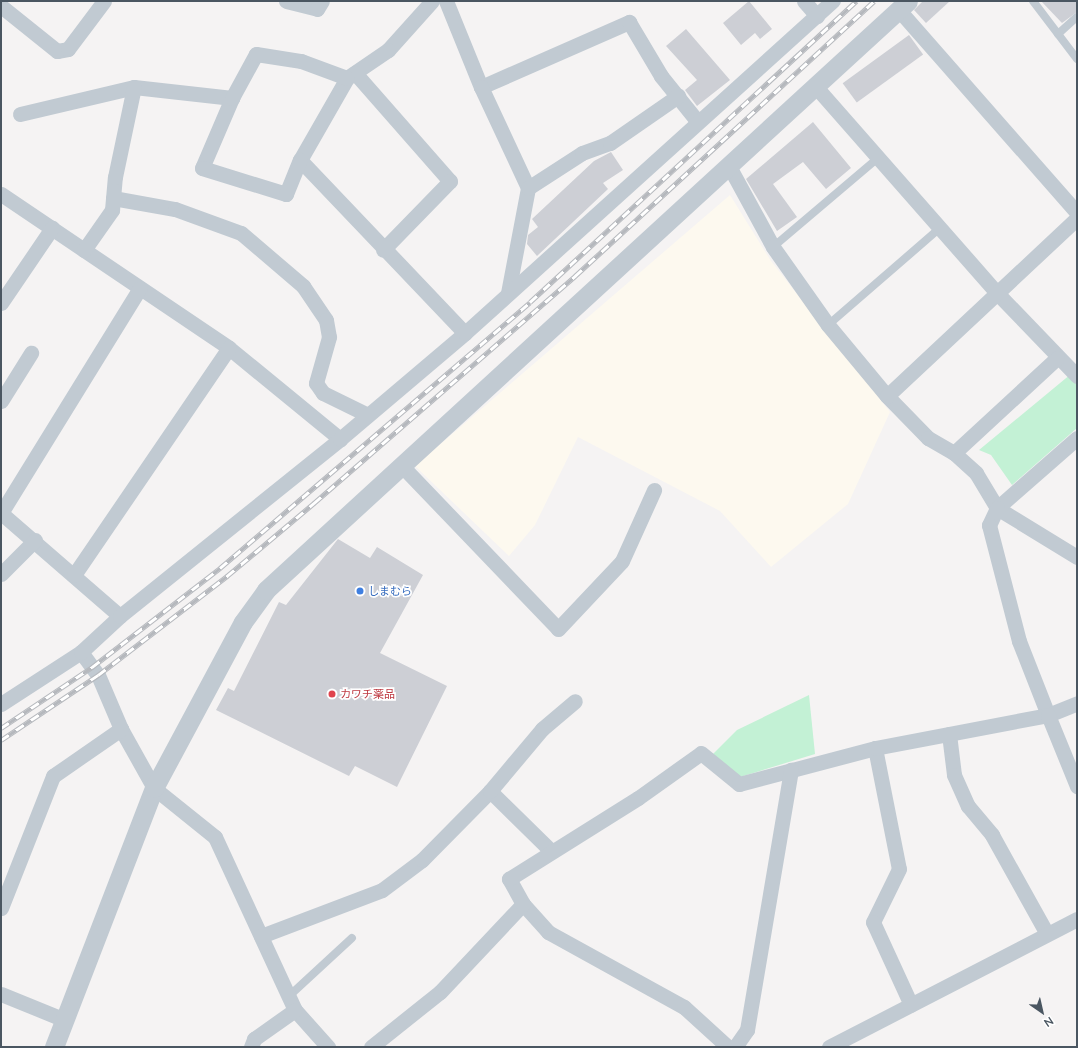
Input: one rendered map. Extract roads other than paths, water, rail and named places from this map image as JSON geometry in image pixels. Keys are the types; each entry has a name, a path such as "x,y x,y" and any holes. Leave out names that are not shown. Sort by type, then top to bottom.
{"street":[{"path":"1,6 57,51 68,49 104,1"},
{"path":"286,1 317,9 322,1"},
{"path":"383,250 450,181 351,76 301,61 256,54 232,98 202,168 286,194 300,160 351,76 388,50 432,1"},
{"path":"446,1 481,87 528,188 508,293"},
{"path":"804,1 817,16"},
{"path":"1,704 81,652 120,616 340,439 465,333 833,1"},
{"path":"54,1047 154,788 243,622 266,590 401,464 730,168 903,5 1077,213"},
{"path":"481,87 629,22 678,96 698,122"},
{"path":"20,114 134,87 232,98"},
{"path":"84,250 112,210 134,87"},
{"path":"816,87 998,294 1057,358 1077,376"},
{"path":"528,188 582,153 610,143 678,96"},
{"path":"300,160 383,250 465,333"},
{"path":"730,168 773,247 828,325 887,396 928,438 954,453 976,473 998,508 1077,557"},
{"path":"1,194 229,348 340,439"},
{"path":"113,198 175,209 241,233 303,286 326,320 329,337 316,383 324,393 368,415"},
{"path":"887,396 998,294 1077,218"},
{"path":"1,303 52,228"},
{"path":"120,616 35,540 1,513 140,288"},
{"path":"74,575 229,348"},
{"path":"1,401 31,353"},
{"path":"954,453 1057,358"},
{"path":"1077,438 998,508 989,525 1019,641 1077,786"},
{"path":"401,464 558,629 622,561 654,490"},
{"path":"1,574 35,540"},
{"path":"81,652 98,675 121,729 154,788 215,837 292,1003 328,1047"},
{"path":"261,936 382,890 422,860 490,790 542,729 575,701"},
{"path":"728,1047 684,1007 548,932 523,904 509,879 550,850 638,798 701,753 739,784 875,748 1048,715 1077,703"},
{"path":"1,908 53,776 121,729"},
{"path":"949,734 954,775 968,806 992,835 1047,934"},
{"path":"875,748 899,869 873,922 910,1005"},
{"path":"735,1047 747,1030 791,770"},
{"path":"490,790 550,850"},
{"path":"371,1047 440,992 523,904"},
{"path":"836,1046 910,1005 1077,919"},
{"path":"1,994 65,1020"},
{"path":"251,1047 254,1038 292,1003"}],"lane":[{"path":"1033,1 1077,60"},
{"path":"1058,34 1077,17"},
{"path":"773,247 878,158"},
{"path":"828,325 940,228"},
{"path":"292,1003 352,938"}],"railway":[{"path":"1,728 92,667 220,568 530,302 856,1"},
{"path":"1,740 98,675 227,576 314,503 575,276 874,1"}],"place":[{"name":"しまむら","path":"360,591"},
{"name":"カワチ薬品","path":"332,694"}]}
